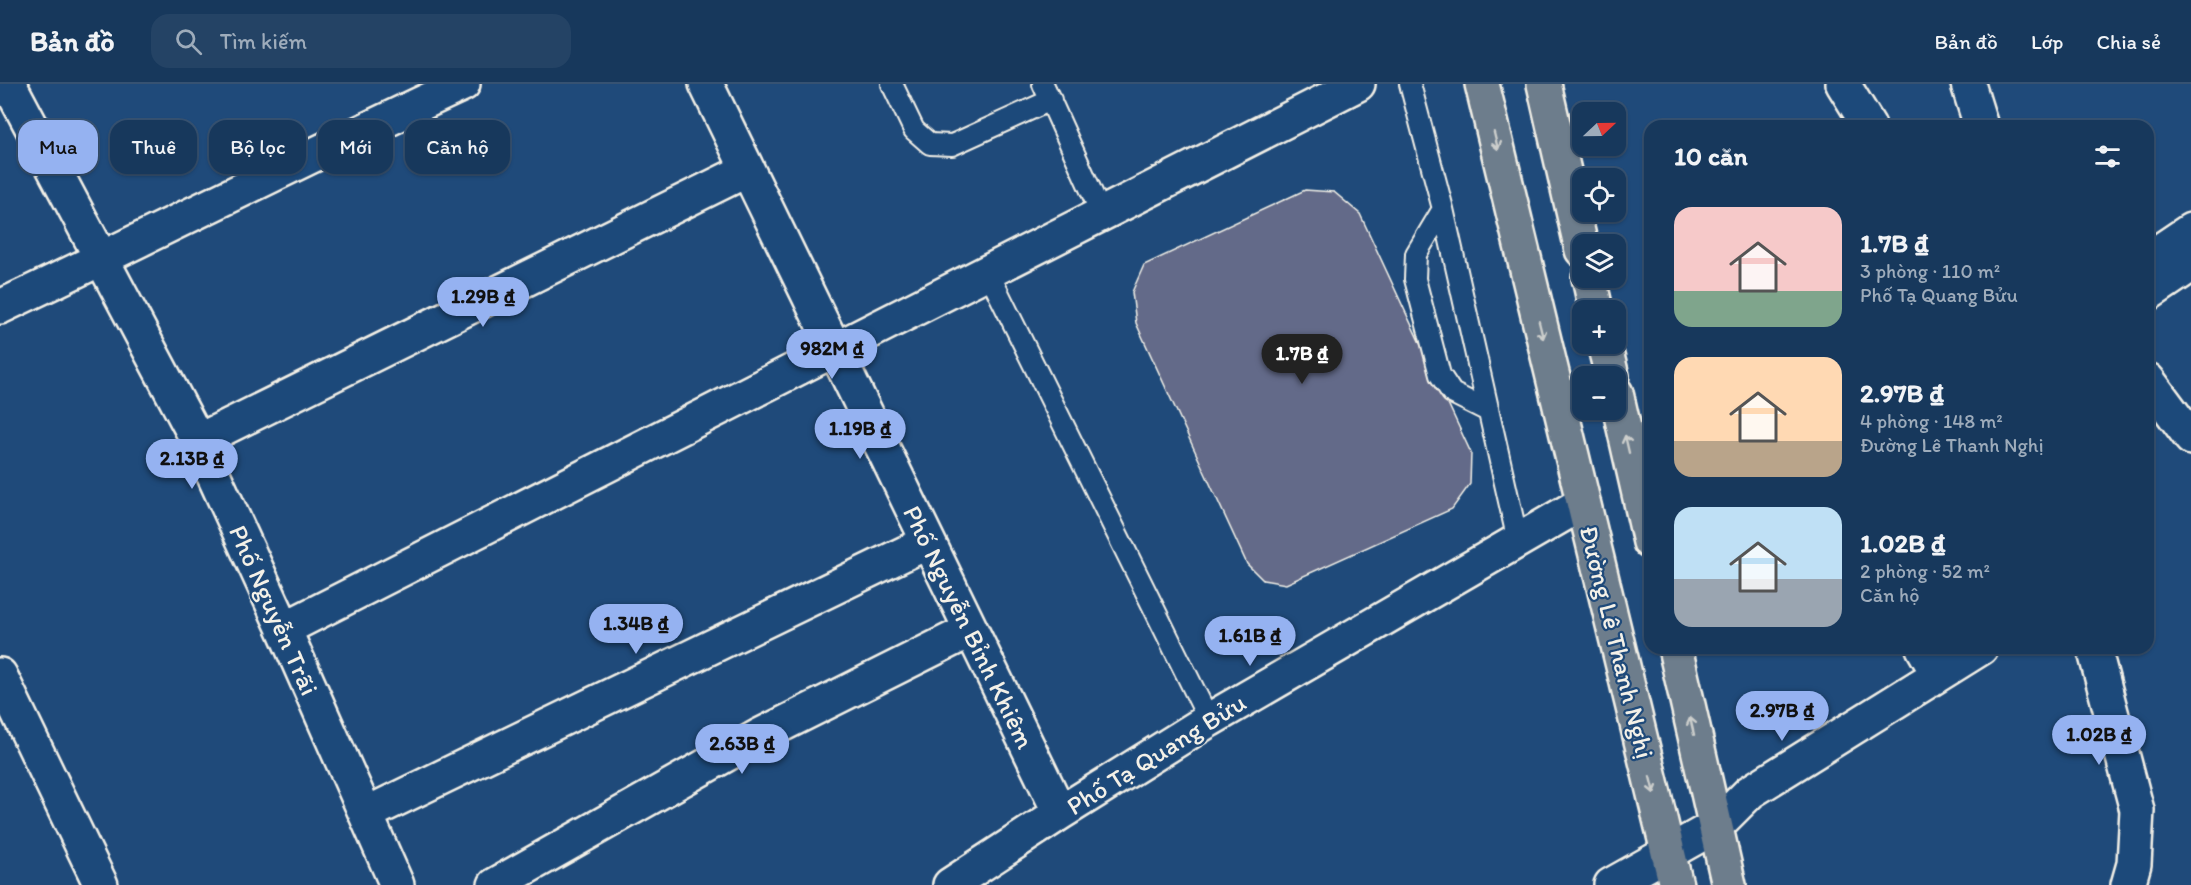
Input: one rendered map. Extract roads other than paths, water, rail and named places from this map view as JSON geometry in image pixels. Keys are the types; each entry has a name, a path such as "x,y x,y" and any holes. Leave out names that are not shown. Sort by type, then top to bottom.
{"highway":[{"name":"Đường Lê Thanh Nghị","path":"1482,84 1672,869"},
{"path":"1544,84 1578,234"},
{"path":"1622,420 1644,516"},
{"name":"Đường Lê Thanh Nghị","path":"1675,654 1729,885"}],"street":[{"name":"Phố Nguyễn Trãi","path":"9,84 198,441 397,885"},
{"path":"0,307 101,260 336,143 463,84"},
{"name":"Phố Nguyễn Bỉnh Khiêm","path":"706,84 1060,813"},
{"path":"284,629 1358,84"},
{"path":"1843,84 1865,120"},
{"path":"1968,84 1979,120"},
{"path":"198,441 747,170"},
{"path":"2163,270 2191,230"},
{"path":"2154,388 2191,438"},
{"name":"Phố Tạ Quang Bửu","path":"950,885 1209,720 1583,503"},
{"path":"366,814 928,542"},
{"path":"495,885 759,736 971,630"},
{"path":"1611,885 1672,869 1750,792 1931,661 1958,654"},
{"path":"2096,654 2137,810 2134,864 2128,885"},
{"path":"0,675 100,885"}],"lane":[{"path":"892,84 914,130 930,144 952,145 1047,92 1102,214"},
{"path":"1410,84 1443,209 1518,541"},
{"path":"1443,209 1416,254 1415,279 1440,375 1452,393 1488,411"},
{"path":"988,272 1209,720"}]}
